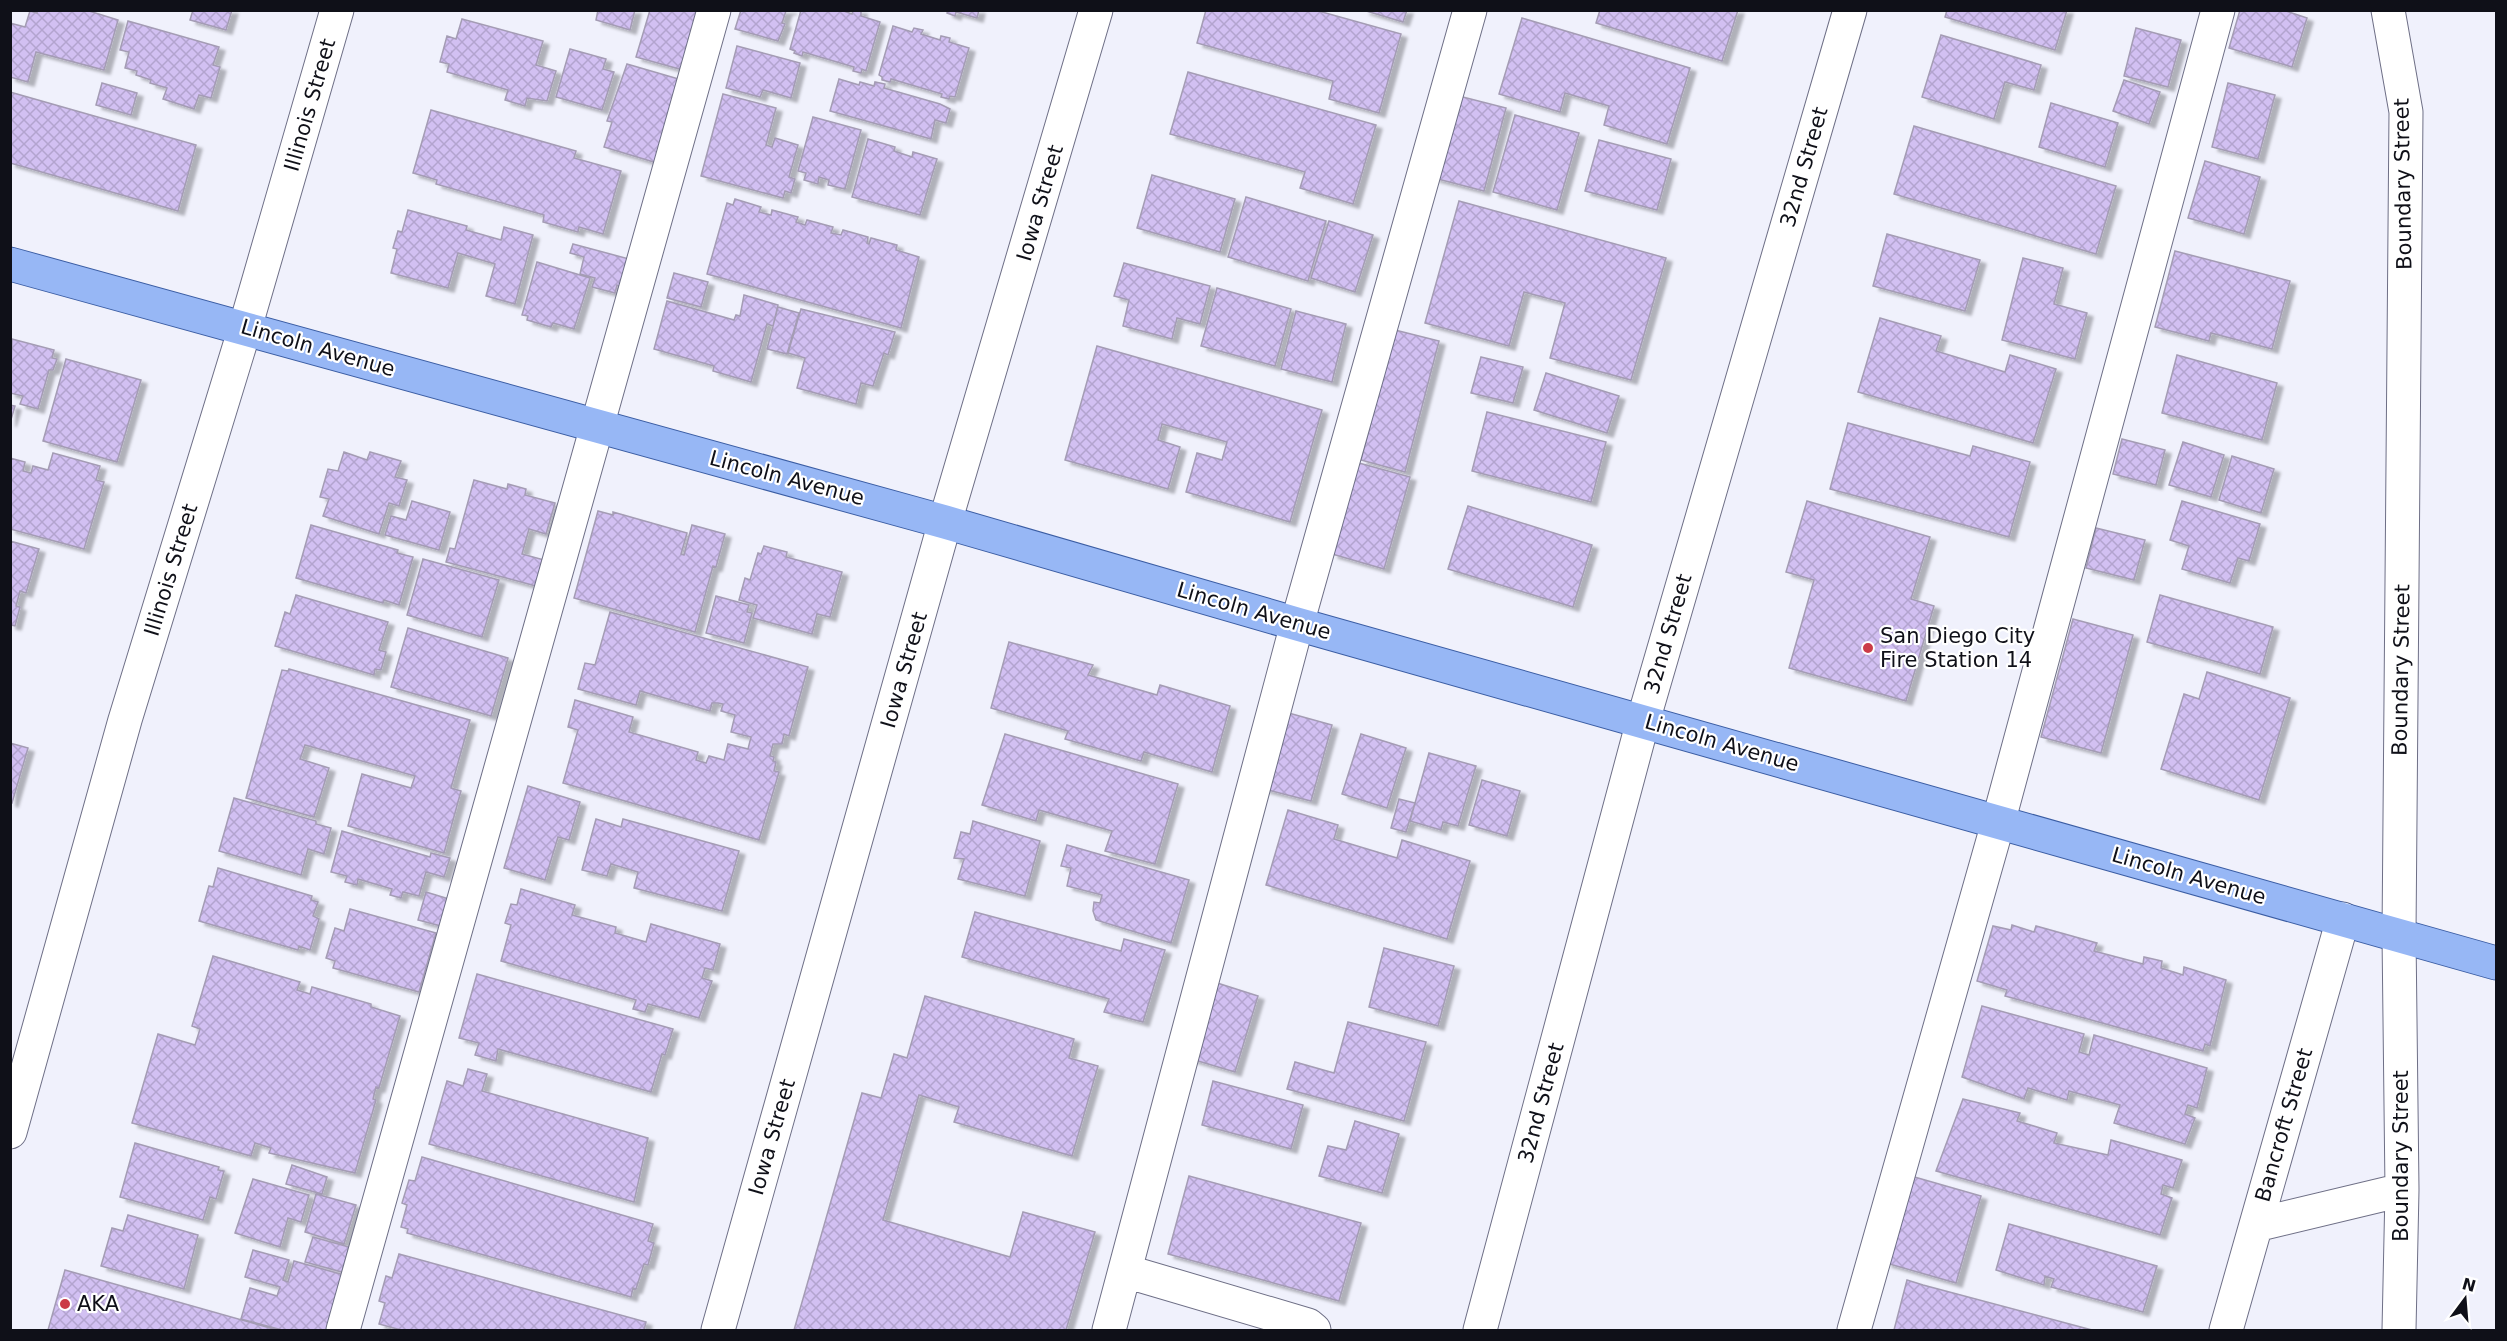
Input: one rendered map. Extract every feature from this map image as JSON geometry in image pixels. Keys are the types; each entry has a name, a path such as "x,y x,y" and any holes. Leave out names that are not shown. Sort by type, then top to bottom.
{"main road":[{"name":"Lincoln Avenue","path":"10,264 945,522 1297,624 2496,963"}],"street":[{"name":"Illinois Street","path":"10,1132 125,720 245,328 337,10"},
{"path":"343,1330 599,427 714,10"},
{"name":"Iowa Street","path":"718,1330 945,522 1096,10"},
{"path":"1109,1330 1297,624 1470,10"},
{"name":"32nd Street","path":"1480,1330 1643,720 1850,10"},
{"path":"1854,1330 1998,823 2218,10"},
{"name":"Boundary Street","path":"2388,10 2406,112 2399,935 2402,1190 2399,1330"},
{"name":"Bancroft Street","path":"2226,1330 2343,919"},
{"path":"2256,1225 2402,1190"},
{"path":"1125,1271 1308,1325 1314,1330"}],"building":[{"path":"37,10 86,10 118,20 104,70 36,52 28,82 10,77 10,23 25,27 30,11 37,13"},
{"path":"193,10 232,10 226,30 190,20"},
{"path":"598,10 635,10 630,30 596,20"},
{"path":"650,10 700,10 683,70 636,57"},
{"path":"741,10 791,10 786,11 782,23 785,24 778,41 735,29"},
{"path":"801,10 841,10 852,14 853,10 861,10 861,16 880,22 866,71 862,69 861,73 853,71 854,67 803,52 802,56 794,53 795,51 790,49"},
{"path":"948,10 979,10 977,18 956,12 955,16 947,13"},
{"path":"1206,10 1315,10 1401,34 1379,113 1329,99 1333,81 1197,43"},
{"path":"1363,10 1407,10 1403,22"},
{"path":"1600,10 1738,10 1722,61 1596,23"},
{"path":"1947,10 2067,10 2055,50 1945,17"},
{"path":"2240,10 2283,10 2307,18 2292,67 2229,48"},
{"path":"1522,18 1690,68 1667,144 1604,125 1609,106 1565,93 1560,112 1499,94"},
{"path":"462,19 543,41 536,65 556,71 547,101 527,98 525,106 505,100 508,90 447,72 449,64 440,62 447,36 456,39"},
{"path":"128,21 219,47 213,65 220,67 211,98 199,95 194,109 163,99 167,88 150,83 151,80 136,75 137,71 125,68 129,52 120,50"},
{"path":"893,26 912,32 914,28 923,30 921,34 940,40 941,36 950,38 949,42 969,48 955,97 950,96 949,99 941,97 942,94 891,79 890,82 882,80 879,75"},
{"path":"2136,28 2181,40 2168,87 2124,76"},
{"path":"1941,35 2041,65 2034,90 2005,82 1994,119 1922,97"},
{"path":"737,46 800,63 791,98 763,90 760,97 726,88"},
{"path":"570,49 606,59 603,69 614,72 602,110 556,97"},
{"path":"627,64 682,80 657,163 604,147 612,122 607,121"},
{"path":"1188,72 1376,125 1353,204 1300,188 1305,172 1170,134"},
{"path":"839,79 859,85 860,82 874,86 875,82 885,84 884,88 940,104 950,109 946,123 935,120 931,139 830,111"},
{"path":"2124,80 2160,92 2149,124 2113,111"},
{"path":"102,83 137,93 131,115 96,105"},
{"path":"2228,83 2275,95 2258,159 2212,147"},
{"path":"10,92 196,145 178,211 10,163"},
{"path":"723,94 776,108 766,145 772,147 775,138 798,145 789,177 795,179 791,193 785,191 783,198 701,176"},
{"path":"1455,95 1506,108 1484,191 1434,178"},
{"path":"2051,103 2118,123 2105,167 2039,147"},
{"path":"431,110 576,151 574,158 621,171 603,234 579,227 578,232 543,222 544,215 436,184 437,180 413,173"},
{"path":"1515,115 1579,133 1557,210 1493,192"},
{"path":"813,117 861,130 845,189 828,185 829,180 819,177 818,184 804,180 806,173 798,171"},
{"path":"1914,126 2116,186 2096,254 1894,194"},
{"path":"868,139 895,147 894,151 912,157 913,152 937,159 920,215 852,197"},
{"path":"1599,140 1671,159 1657,210 1585,191"},
{"path":"2205,161 2260,177 2244,234 2188,218"},
{"path":"1152,175 1235,199 1220,252 1137,228"},
{"path":"1246,197 1326,221 1308,281 1228,257"},
{"path":"735,199 761,207 759,212 771,215 772,210 798,217 796,222 805,225 807,220 833,227 831,233 841,235 843,230 868,237 867,243 869,244 871,238 897,245 896,250 919,257 901,328 707,274 727,203 733,205"},
{"path":"1459,201 1666,258 1631,380 1550,358 1565,303 1524,292 1509,346 1425,323"},
{"path":"408,210 467,226 466,230 501,240 504,227 533,235 515,304 486,296 495,264 458,253 448,288 391,273 397,249 393,248 398,231 402,232"},
{"path":"1329,221 1373,235 1355,292 1311,278"},
{"path":"1887,234 1980,260 1965,311 1873,286"},
{"path":"573,244 629,259 621,287 617,285 615,293 592,287 595,278 580,274 584,257 570,253"},
{"path":"2175,251 2290,281 2272,349 2211,333 2209,341 2155,327"},
{"path":"2023,258 2063,268 2054,304 2087,313 2075,359 2002,340"},
{"path":"537,262 590,278 574,329 553,323 551,327 527,320 528,316 522,315"},
{"path":"1124,263 1210,286 1200,324 1177,318 1172,339 1123,326 1129,300 1114,296"},
{"path":"674,273 708,282 701,307 667,298"},
{"path":"1217,288 1291,309 1275,366 1201,346"},
{"path":"744,295 778,305 773,326 767,324 751,382 713,371 714,366 654,349 667,301 734,320 736,315 740,316"},
{"path":"778,307 799,313 787,354 767,349"},
{"path":"801,309 895,332 888,355 884,353 873,386 861,383 856,404 797,388 805,358 788,353"},
{"path":"1296,311 1346,324 1332,382 1281,369"},
{"path":"1880,318 1941,336 1936,351 2005,372 2010,355 2056,369 2033,443 1858,392"},
{"path":"1395,330 1439,341 1405,472 1361,460"},
{"path":"12,339 54,350 52,358 57,359 53,370 49,370 38,409 20,404 23,396 10,393"},
{"path":"1097,346 1322,410 1290,522 1186,492 1197,453 1222,460 1227,442 1162,424 1158,440 1180,447 1168,489 1065,460"},
{"path":"2177,355 2277,383 2262,440 2162,413"},
{"path":"1481,357 1523,367 1513,403 1471,393"},
{"path":"66,359 141,380 117,462 43,441"},
{"path":"1546,373 1619,396 1607,433 1534,410"},
{"path":"10,405 15,406 10,423"},
{"path":"1487,412 1606,442 1591,502 1472,471"},
{"path":"1848,423 1970,456 1973,446 2030,462 2009,537 1830,489"},
{"path":"2122,439 2165,450 2156,485 2113,474"},
{"path":"2183,442 2224,455 2211,497 2169,485"},
{"path":"344,452 367,460 370,452 401,461 395,477 407,480 399,506 389,503 379,534 323,516 329,499 320,497 328,469 338,471"},
{"path":"53,453 100,466 96,480 104,482 84,549 10,529 10,458 25,462 23,471 31,473 33,466 48,470"},
{"path":"2232,456 2274,469 2261,513 2219,500"},
{"path":"1359,463 1410,477 1384,569 1332,554"},
{"path":"474,480 507,489 508,484 526,489 525,495 555,503 546,534 529,529 522,554 544,560 536,586 446,562 450,548 455,549"},
{"path":"412,501 450,512 439,550 385,535 391,516 406,520"},
{"path":"1807,501 1930,537 1911,599 1934,606 1906,701 1789,668 1814,580 1786,572"},
{"path":"2182,501 2260,524 2249,561 2238,558 2230,583 2182,569 2189,546 2170,540"},
{"path":"1468,506 1592,545 1573,607 1448,569"},
{"path":"598,511 613,515 613,512 687,533 681,554 684,555 692,525 725,534 716,567 713,566 695,632 574,598"},
{"path":"311,525 398,550 397,553 413,557 399,605 384,600 383,603 296,578"},
{"path":"2096,528 2145,540 2134,580 2086,568"},
{"path":"10,541 39,549 26,593 20,591 16,606 20,607 15,626 10,625"},
{"path":"764,546 787,552 786,557 842,572 830,617 817,614 812,634 753,618 757,605 739,600 745,578 750,580 758,553 761,554"},
{"path":"423,559 499,580 482,637 407,615"},
{"path":"296,595 388,622 379,650 386,652 381,670 375,669 374,675 275,646 285,612 290,614"},
{"path":"2160,595 2273,627 2260,674 2147,642"},
{"path":"716,596 749,605 747,612 752,613 744,643 706,633"},
{"path":"610,612 808,667 789,736 784,734 782,744 773,744 770,756 774,757 773,761 776,762 774,771 779,772 759,840 563,783 578,730 568,727 575,700 633,717 629,732 698,752 696,760 706,763 709,756 724,760 728,744 748,749 751,737 731,732 735,715 721,711 723,704 712,703 710,711 640,691 636,705 578,689 585,663 595,665"},
{"path":"2073,619 2133,635 2101,753 2041,737"},
{"path":"408,628 508,658 491,716 391,687"},
{"path":"1009,642 1093,665 1088,675 1157,695 1160,685 1230,706 1212,772 1144,752 1141,761 1065,739 1068,731 991,708"},
{"path":"289,669 470,720 451,788 461,791 444,853 348,826 362,774 411,788 415,776 305,745 300,759 329,768 314,817 246,798 282,670 288,671"},
{"path":"2207,672 2290,698 2259,800 2161,769 2184,694 2199,699"},
{"path":"1285,712 1332,725 1311,801 1264,789"},
{"path":"1005,734 1178,784 1155,864 1105,851 1112,831 1039,810 1036,821 982,805"},
{"path":"1361,734 1406,748 1387,808 1342,794"},
{"path":"10,743 28,748 12,803 10,802"},
{"path":"1429,753 1476,766 1458,826 1443,822 1441,830 1410,821"},
{"path":"1482,780 1520,791 1507,836 1469,825"},
{"path":"528,786 580,802 569,840 558,837 545,880 504,868"},
{"path":"234,798 316,821 316,824 331,828 324,854 308,849 301,875 219,851"},
{"path":"1399,799 1415,803 1406,832 1391,828"},
{"path":"1288,810 1338,825 1334,839 1397,858 1402,840 1470,861 1447,939 1266,885"},
{"path":"596,819 621,827 623,819 739,851 722,911 634,888 638,872 611,864 607,876 582,870"},
{"path":"973,821 1040,841 1025,896 958,879 964,859 954,858 961,832 970,834"},
{"path":"342,831 430,857 431,853 450,858 444,877 426,872 419,896 403,892 401,898 390,895 392,889 358,879 357,885 345,882 347,876 331,872"},
{"path":"1067,845 1189,880 1171,943 1096,920 1093,911 1094,902 1100,903 1102,895 1067,886 1071,868 1061,866"},
{"path":"218,868 312,896 311,900 318,902 313,916 319,919 310,950 299,946 298,950 199,921 209,886 213,887"},
{"path":"521,889 575,905 572,915 616,927 615,933 646,942 651,924 720,944 713,970 705,968 702,978 712,981 699,1018 648,1004 645,1012 633,1009 636,1000 501,961 511,925 505,923 511,904 517,905"},
{"path":"426,892 449,899 441,926 418,920"},
{"path":"350,909 436,933 419,992 333,968 335,961 326,958 335,928 344,931"},
{"path":"975,912 1121,951 1124,939 1165,950 1143,1022 1104,1012 1109,999 962,957"},
{"path":"2012,925 2034,932 2036,926 2097,943 2094,951 2143,964 2144,957 2162,961 2161,968 2183,975 2184,967 2226,980 2210,1046 2205,1044 2203,1051 2005,996 2007,990 1977,981 1993,926 2011,930"},
{"path":"1384,948 1454,966 1438,1026 1369,1007"},
{"path":"213,956 300,982 297,990 310,994 312,987 371,1004 371,1007 400,1016 379,1088 376,1087 373,1099 376,1100 355,1173 269,1153 271,1148 255,1143 251,1156 132,1123 158,1034 195,1045 200,1029 192,1026"},
{"path":"477,974 673,1029 665,1055 662,1054 651,1092 498,1049 496,1061 475,1055 479,1043 459,1038"},
{"path":"1211,981 1258,996 1235,1072 1188,1058"},
{"path":"925,996 1074,1039 1069,1058 1098,1066 1072,1156 954,1122 959,1107 919,1095 883,1220 1010,1257 1023,1212 1095,1232 1066,1330 794,1330 862,1093 881,1098 894,1054 907,1058"},
{"path":"1982,1006 2084,1034 2079,1052 2089,1055 2094,1035 2207,1068 2197,1108 2188,1105 2185,1114 2195,1118 2185,1144 2114,1123 2120,1105 2069,1091 2067,1100 2028,1088 2024,1099 1962,1077"},
{"path":"1348,1022 1426,1042 1404,1121 1287,1089 1295,1062 1334,1073"},
{"path":"468,1069 487,1074 482,1091 648,1138 634,1202 429,1144 447,1081 463,1086"},
{"path":"1213,1081 1303,1105 1291,1149 1202,1125"},
{"path":"1963,1099 2020,1113 2017,1121 2057,1133 2054,1143 2108,1155 2111,1140 2182,1160 2173,1188 2163,1185 2161,1194 2172,1198 2160,1235 1936,1171"},
{"path":"1355,1121 1399,1134 1382,1193 1319,1176 1328,1146 1346,1150"},
{"path":"135,1143 219,1167 218,1170 224,1171 216,1199 210,1197 203,1220 120,1197"},
{"path":"422,1157 653,1224 648,1241 654,1243 648,1265 644,1264 631,1297 407,1233 408,1229 401,1227 407,1205 402,1203 409,1180 415,1181"},
{"path":"292,1165 327,1177 322,1194 286,1184"},
{"path":"1189,1176 1361,1223 1339,1301 1168,1254"},
{"path":"1911,1176 1981,1196 1956,1283 1886,1263"},
{"path":"253,1179 309,1195 301,1222 288,1218 280,1247 235,1233"},
{"path":"316,1194 356,1205 344,1244 305,1232"},
{"path":"128,1215 198,1235 184,1289 101,1266 112,1228 123,1231"},
{"path":"2009,1224 2157,1266 2143,1312 2051,1287 2054,1279 2045,1276 2044,1285 1996,1270"},
{"path":"313,1237 349,1247 342,1272 305,1262"},
{"path":"253,1250 289,1260 283,1280 288,1282 294,1261 344,1275 329,1330 282,1330 241,1319 250,1288 277,1296 280,1287 245,1277"},
{"path":"399,1254 646,1322 644,1330 401,1330 379,1324 385,1303 379,1301 386,1276 392,1278"},
{"path":"65,1270 277,1330 48,1330"},
{"path":"1907,1280 1923,1285 2092,1330 1894,1330"}],"place":[{"name":"San Diego City Fire Station 14","path":"1868,648"},
{"name":"AKA","path":"65,1304"}]}
